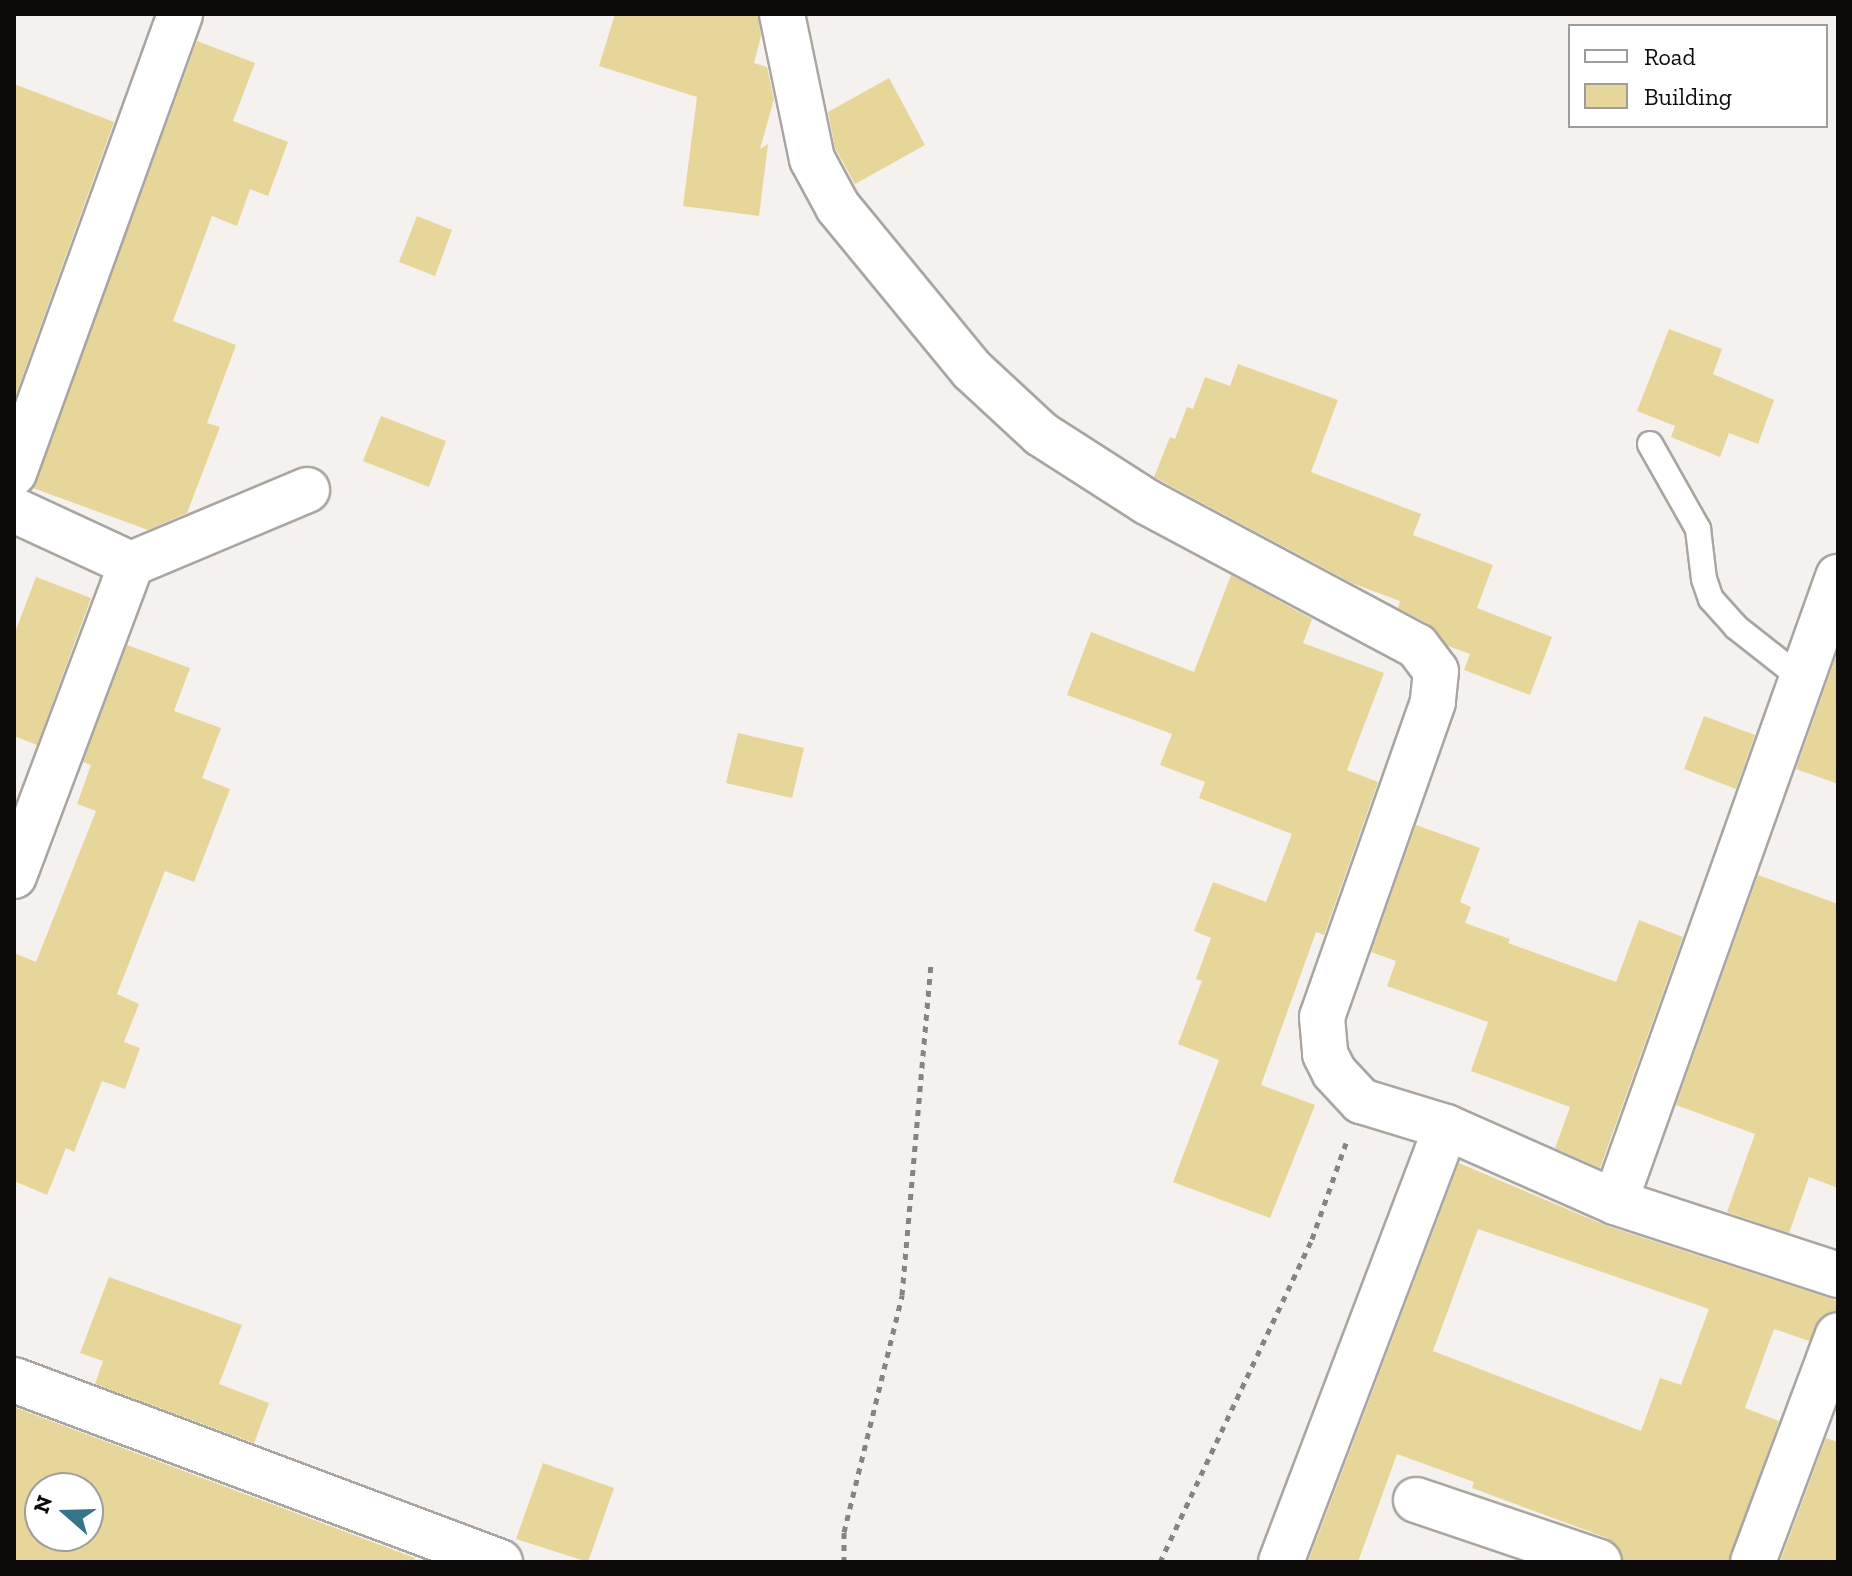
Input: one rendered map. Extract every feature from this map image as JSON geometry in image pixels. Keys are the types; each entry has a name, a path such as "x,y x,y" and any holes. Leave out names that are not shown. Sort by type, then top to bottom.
{"street":[{"path":"14,473 180,14"},
{"path":"782,14 812,159 855,230 972,370 1041,434 1147,502 1417,646 1436,671 1433,702 1322,1017 1325,1054 1334,1072 1361,1101 1446,1127 1615,1202 1838,1275"},
{"path":"14,876 131,564 307,490"},
{"path":"14,510 131,564"},
{"path":"1615,1202 1838,577"},
{"path":"1281,1562 1446,1127"},
{"path":"1753,1562 1838,1335"},
{"path":"14,1380 500,1562"},
{"path":"1416,1500 1599,1562"}],"lane":[{"path":"1650,444 1698,529 1704,579 1711,599 1736,627 1802,679"}],"path":[{"path":"844,1562 844,1532 902,1295 931,961"},
{"path":"1160,1562 1312,1239 1361,1101"}],"building":[{"path":"615,14 758,14 761,36 754,63 767,67 774,99 760,149 768,144 759,216 683,206 697,97 599,66"},
{"path":"197,41 255,63 233,121 288,142 268,196 250,189 237,226 212,216 173,321 236,345 207,423 220,427 187,513 148,530 33,488"},
{"path":"889,78 925,145 855,184 835,148 828,112"},
{"path":"14,84 114,122 14,400"},
{"path":"417,216 452,230 435,276 399,262"},
{"path":"1669,329 1722,349 1713,374 1774,400 1758,444 1729,433 1720,457 1671,437 1675,426 1637,411"},
{"path":"1238,364 1338,400 1311,472 1421,514 1413,535 1493,565 1477,608 1552,637 1530,695 1464,670 1470,654 1448,646 1429,624 1398,608 1400,601 1354,584 1154,477 1170,437 1175,439 1187,407 1193,409 1205,377 1230,386"},
{"path":"381,416 446,441 429,487 363,461"},
{"path":"1231,575 1312,619 1303,643 1384,673 1347,770 1378,782 1324,935 1316,932 1261,1085 1315,1105 1270,1218 1173,1182 1219,1060 1178,1044 1202,981 1196,979 1211,938 1194,931 1213,882 1266,902 1292,834 1199,798 1205,782 1160,765 1172,734 1067,695 1091,632 1194,672"},
{"path":"36,577 91,598 37,745 14,736 14,635"},
{"path":"127,645 190,668 174,711 221,728 202,778 230,789 194,882 165,871 117,994 139,1004 124,1042 140,1048 125,1089 102,1081 74,1152 66,1148 47,1195 14,1181 14,953 36,962 96,811 77,804 91,765 83,762"},
{"path":"1838,651 1838,784 1796,769"},
{"path":"1704,716 1755,735 1736,789 1684,769"},
{"path":"738,733 804,748 792,798 726,783"},
{"path":"1416,825 1480,848 1460,902 1471,907 1465,923 1510,939 1508,943 1616,982 1639,920 1683,937 1600,1168 1555,1148 1570,1107 1471,1071 1488,1022 1387,986 1396,961 1371,952"},
{"path":"1758,875 1838,904 1838,1188 1809,1177 1789,1233 1727,1212 1755,1134 1676,1105"},
{"path":"1459,1163 1607,1226 1838,1301 1838,1311 1822,1316 1809,1341 1774,1329 1745,1408 1779,1421 1729,1562 1623,1562 1618,1546 1607,1538 1472,1488 1474,1482 1397,1454 1358,1562 1308,1562","holes":["1478,1229 1709,1309 1681,1385 1660,1378 1641,1431 1433,1351"]},
{"path":"109,1277 242,1325 219,1384 269,1403 254,1443 95,1384 103,1361 80,1353"},
{"path":"14,1407 415,1558 414,1562 14,1562"},
{"path":"1826,1438 1838,1442 1838,1562 1780,1562"},
{"path":"543,1463 614,1488 588,1562 516,1539"}]}
